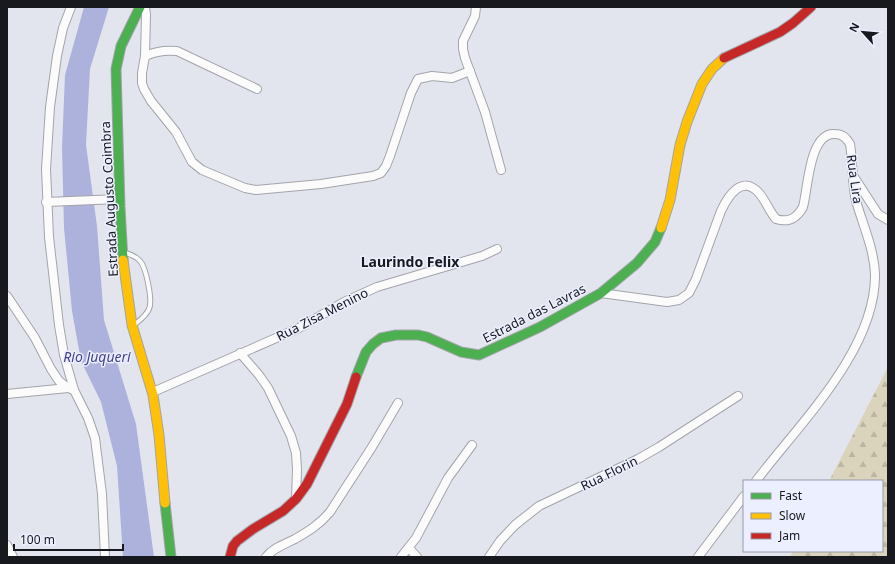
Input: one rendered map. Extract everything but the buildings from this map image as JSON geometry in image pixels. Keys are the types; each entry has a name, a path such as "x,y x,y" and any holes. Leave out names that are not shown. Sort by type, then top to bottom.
{"street":[{"path":"71,7 63,28 57,56 50,107 46,169 48,237 59,325 71,389 88,418 95,438 102,494 105,557"},
{"name":"Estrada Augusto Coimbra","path":"140,7 124,39 117,61 116,76 119,199 126,286 132,326 153,392 159,432 171,557"},
{"path":"145,7 145,56 142,83 147,95 176,132 192,162 202,170 245,188 256,190 321,184 373,176 381,173 390,156 411,93 418,79 432,76 452,78 470,71"},
{"path":"476,7 474,16 463,42 464,54 485,112 501,170"},
{"name":"Estrada das Lavras","path":"230,557 233,546 237,541 253,529 283,511 296,499 307,484 348,404 366,352 381,338 396,335 418,335 427,337 461,352 479,354 540,327 601,293 637,263 655,242 663,225 670,200 680,145 687,122 702,84 712,69 724,58 737,50 780,32 811,7"},
{"path":"145,56 156,51 177,51 257,89"},
{"name":"Rua Lira","path":"601,293 667,302 679,300 689,293 696,279 725,202 738,187 745,185 754,188 776,219 788,221 794,219 803,207 810,166 815,151 824,137 831,133 839,134 846,138 850,144 856,200 869,242 875,274 872,303 865,326 850,356 837,376 814,409 757,480"},
{"path":"854,176 878,214 888,220"},
{"path":"46,202 119,199"},
{"name":"Rua Zisa Menino","path":"153,392 299,328 344,302 377,287 482,256 497,249"},
{"path":"7,296 35,338 59,381 71,389"},
{"path":"240,353 268,388 291,436 296,453 298,469 296,499"},
{"path":"7,394 71,389"},
{"name":"Rua Florin","path":"489,557 500,540 515,525 539,506 638,459 738,396"},
{"path":"266,557 275,548 305,533 322,522 330,512 398,403"},
{"path":"401,557 416,538 448,478 472,445"},
{"path":"698,557 743,497"},
{"path":"7,545 13,557"},
{"path":"409,548 417,557"}],"lane":[{"path":"123,252 140,260 144,268 150,301 150,307 147,313 142,319 132,326"}],"green space":[{"path":"888,367 888,557 790,557 792,552 883,552 883,480 830,480"}],"water":[{"name":"Rio Juqueri","path":"84,7 109,7 90,69 86,145 97,226 104,320 136,424 154,557 123,557 117,466 101,402 81,361 72,311 64,228 62,147 65,75"}],"traffic: fast":[{"path":"123,260 116,69 121,46 140,7"},
{"path":"356,377 366,352 381,338 396,335 418,335 427,337 461,352 479,355 540,327 601,293 637,263 655,242 661,228"},
{"path":"165,503 171,557"}],"traffic: slow":[{"path":"661,228 670,200 680,145 687,122 702,84 712,69 724,58"},
{"path":"123,260 132,325 153,395 159,435 165,503"}],"traffic: jam":[{"path":"724,58 780,32 811,7"},
{"path":"230,557 233,546 237,541 253,529 283,511 296,499 307,484 347,404 356,377"}],"district":[{"name":"Laurindo Felix","path":"410,262"}]}
